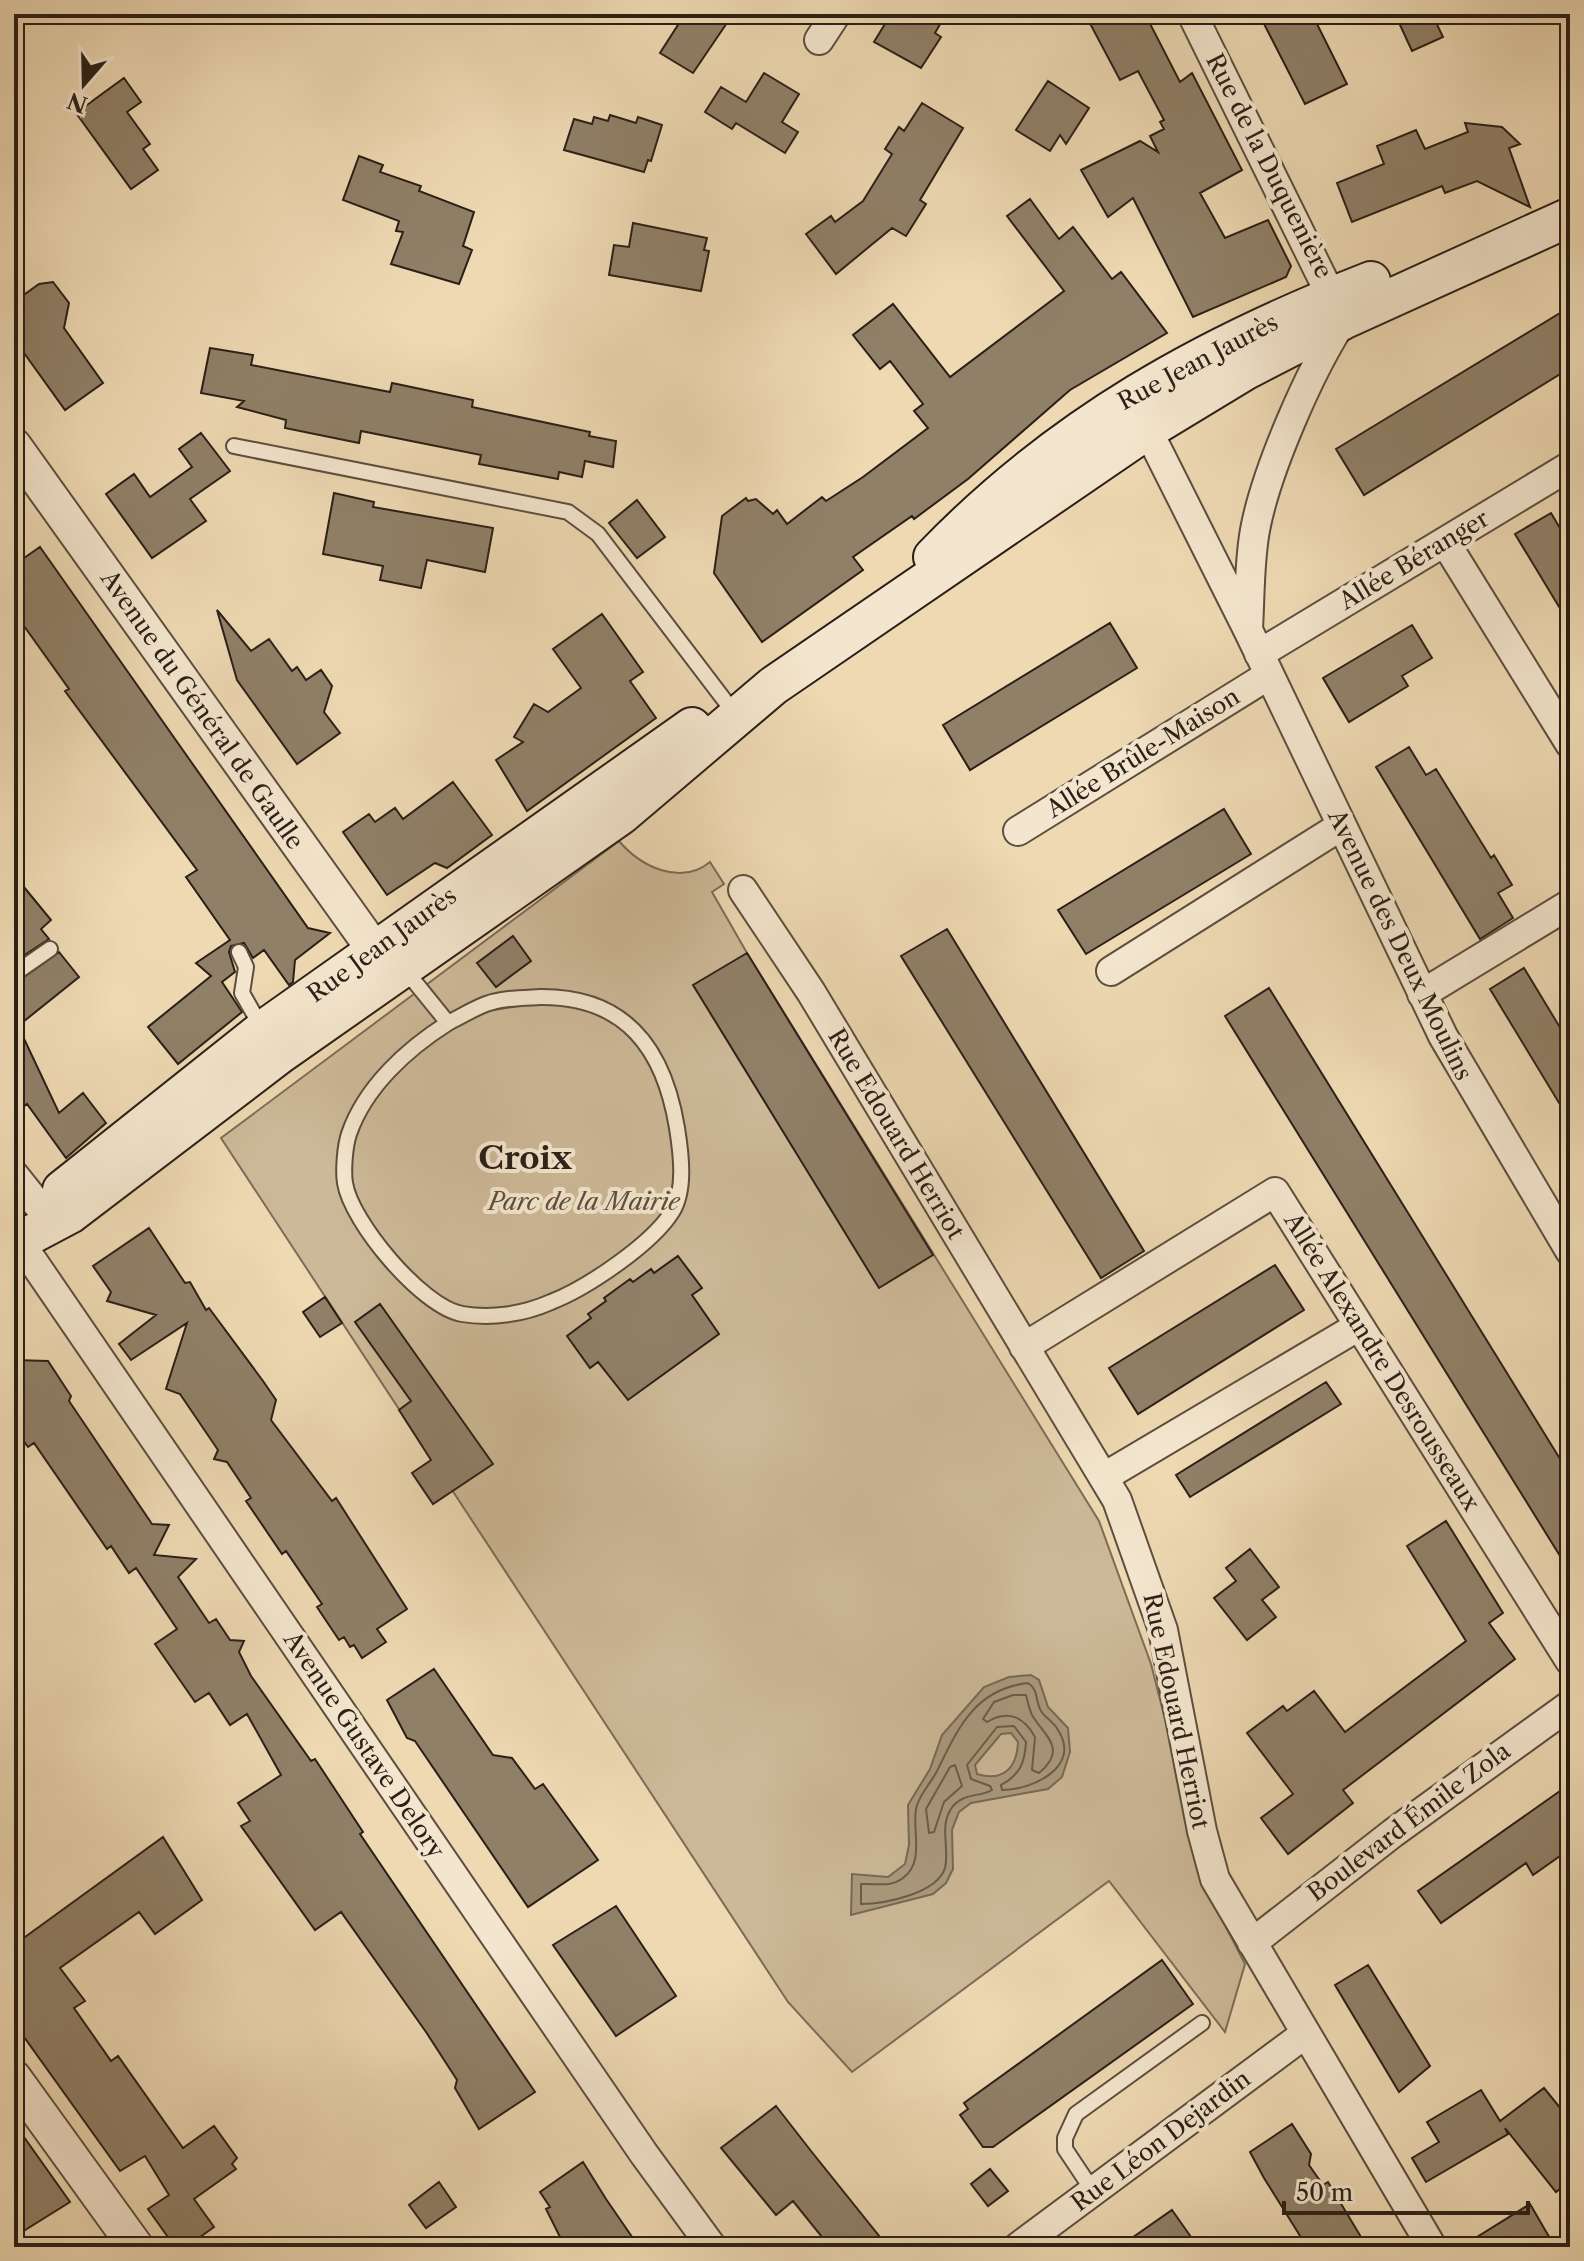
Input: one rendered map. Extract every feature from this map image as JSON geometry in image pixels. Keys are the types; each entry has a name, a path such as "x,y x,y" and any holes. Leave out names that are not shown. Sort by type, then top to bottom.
{"main road":[{"name":"Rue Jean Jaurès","path":"17,1243 48,1218 68,1184 383,962 688,729 733,713 1147,430 1233,378 1338,308 1438,257 1570,217"},
{"name":"Rue Jean Jaurès","path":"884,608 993,499 1066,440 1130,396 1222,345 1338,308"}],"street":[{"path":"819,40 836,14"},
{"name":"Rue de la Duquenière","path":"1192,14 1338,308"},
{"name":"Avenue des Deux Moulins","path":"1259,653 1252,558 1261,503 1338,308"},
{"name":"Avenue des Deux Moulins","path":"1130,396 1259,653 1422,994 1465,1077 1570,1251"},
{"name":"Avenue du Général de Gaulle","path":"14,446 383,962"},
{"name":"Allée Béranger","path":"1259,653 1570,466"},
{"path":"1445,542 1570,744"},
{"name":"Allée Brûle-Maison","path":"1018,831 1259,653"},
{"path":"1111,971 1341,826"},
{"name":"Rue Edouard Herriot","path":"743,890 811,992 1104,1477 1126,1520 1163,1630 1209,1863 1223,1895 1432,2247"},
{"path":"1422,994 1570,904"},
{"path":"14,1175 48,1218"},
{"name":"Allée Alexandre Desrousseaux","path":"1024,1347 1275,1192 1570,1661"},
{"name":"Avenue Gustave Delory","path":"17,1243 644,2154 712,2247"},
{"path":"1104,1477 1359,1326"},
{"name":"Boulevard Émile Zola","path":"1252,1943 1393,1833 1570,1705"},
{"name":"Rue Léon Dejardin","path":"1018,2247 1305,2034"},
{"path":"14,2078 136,2247"}],"lane":[{"path":"234,446 568,512 598,534 733,713"},
{"path":"14,974 50,949"},
{"path":"239,952 246,967 242,993 272,1042"},
{"path":"383,962 414,981 448,1023"},
{"path":"554,997 594,1004 624,1018 646,1043 671,1100 681,1172 673,1211 642,1244 596,1276 553,1302 509,1316 460,1314 421,1294 396,1269 355,1209 345,1183 348,1137 362,1106 389,1070 418,1041 448,1023 485,1004 514,998 554,997"},
{"path":"1093,2191 1065,2149 1065,2138 1076,2114 1202,2023"}],"green space":[{"name":"Parc de la Mairie","path":"619,841 638,859 674,873 699,869 710,862 724,884 712,892 747,953 1099,1521 1151,1664 1209,1894 1245,1964 1225,2032 1109,1881 852,2072 788,2002 221,1138"}],"water":[{"path":"1031,1675 1039,1680 1048,1707 1068,1728 1070,1752 1062,1777 1048,1789 971,1803 959,1812 952,1830 953,1869 946,1883 933,1894 851,1915 852,1874 888,1877 905,1864 909,1845 908,1805 930,1769 942,1735 984,1687 1009,1677","holes":["1011,1733 1018,1742 1015,1759 1007,1771 994,1776 977,1774 975,1765 1001,1734"]}],"building":[{"path":"685,14 733,14 693,73 660,53"},
{"path":"891,14 946,14 935,33 941,37 921,68 874,42"},
{"path":"1085,14 1145,14 1180,82 1192,73 1242,170 1200,193 1225,238 1268,220 1291,266 1286,277 1193,317 1133,198 1108,217 1081,170 1140,141 1158,152 1150,136 1164,129 1160,122 1164,120 1138,71 1120,80"},
{"path":"1259,14 1312,14 1347,84 1305,104"},
{"path":"1395,14 1432,14 1443,37 1412,51"},
{"path":"764,73 799,94 782,122 798,132 785,153 736,123 732,129 705,112 721,87 746,102"},
{"path":"124,78 141,102 127,112 150,144 143,149 158,170 131,189 76,113"},
{"path":"1048,81 1089,108 1066,144 1060,135 1050,151 1016,130"},
{"path":"922,103 963,128 920,200 926,204 906,236 892,228 836,274 806,234 831,216 835,222 863,201 892,154 885,149 899,127 904,131"},
{"path":"610,115 636,123 638,117 662,125 651,161 648,160 644,172 564,150 574,119 592,124 594,117 608,121"},
{"path":"1465,123 1502,127 1520,144 1509,148 1530,207 1477,181 1445,193 1442,186 1352,222 1337,183 1384,164 1377,146 1416,130 1425,149 1468,132"},
{"path":"359,156 383,165 380,172 421,186 419,191 474,212 463,246 472,250 459,284 391,264 403,232 396,231 399,221 343,200"},
{"path":"1030,199 1059,239 1073,227 1112,279 1121,272 1167,333 1070,390 968,479 914,519 912,516 853,557 863,570 762,642 714,573 722,516 746,498 748,501 756,499 773,514 777,510 787,524 822,497 826,501 863,477 928,428 914,411 923,404 890,361 880,369 853,335 893,304 950,377 1064,291 1007,216"},
{"path":"633,223 707,238 704,250 709,251 701,291 609,275 614,245 629,247"},
{"path":"53,282 69,303 64,328 103,383 65,410 14,339 14,302 39,284"},
{"path":"1570,307 1570,368 1364,495 1336,449"},
{"path":"210,348 253,355 251,365 390,392 392,383 473,400 472,407 590,432 589,436 616,441 613,467 585,461 582,477 559,472 558,479 479,464 481,455 361,431 359,443 285,428 286,420 237,407 244,401 201,393"},
{"path":"201,433 230,471 190,499 206,521 152,558 106,494 134,474 150,497 192,467 179,449"},
{"path":"334,493 374,502 373,507 493,528 485,572 427,560 421,588 380,580 383,566 323,554"},
{"path":"637,500 665,537 637,558 609,523"},
{"path":"1551,513 1570,545 1570,625 1515,534"},
{"path":"40,547 308,928 330,933 295,960 293,982 289,985 264,950 253,958 244,943 231,946 229,952 235,972 222,982 242,1012 178,1064 148,1027 211,976 196,963 230,940 186,877 197,870 65,691 69,689 14,612 14,565"},
{"path":"217,610 251,651 269,639 292,671 297,667 306,680 321,670 332,686 324,712 340,733 297,764 237,680"},
{"path":"602,614 643,672 630,681 656,718 527,811 496,760 523,742 514,737 534,704 548,712 581,688 553,649"},
{"path":"1110,623 1137,668 970,770 943,725"},
{"path":"1412,625 1432,658 1402,676 1408,686 1349,722 1323,678"},
{"path":"1409,747 1426,775 1436,769 1491,858 1494,855 1512,885 1498,893 1513,918 1480,939 1376,767"},
{"path":"453,782 492,835 447,868 435,863 387,895 343,832 369,814 375,822 395,808 403,819"},
{"path":"1224,809 1251,854 1086,954 1058,910"},
{"path":"14,875 51,920 41,929 49,939 14,962"},
{"path":"947,929 1144,1251 1101,1278 901,956"},
{"path":"513,936 531,961 496,987 477,963"},
{"path":"59,952 79,977 18,1026 59,1113 83,1093 106,1123 66,1158 27,1104 14,1114 14,984"},
{"path":"747,953 933,1255 879,1288 693,985"},
{"path":"1524,968 1570,1044 1570,1121 1490,989"},
{"path":"1269,988 1570,1475 1570,1572 1225,1016"},
{"path":"149,1228 185,1283 190,1282 206,1310 209,1308 276,1400 271,1420 332,1501 336,1498 407,1609 377,1629 386,1642 362,1658 344,1637 339,1640 317,1607 322,1604 286,1551 282,1554 246,1501 251,1498 227,1462 214,1459 218,1450 180,1394 166,1389 187,1323 131,1360 119,1344 156,1315 107,1301 111,1292 93,1266"},
{"path":"678,1256 702,1288 692,1295 719,1334 628,1400 598,1362 590,1368 567,1336 591,1318 588,1314 606,1301 604,1298 630,1279 633,1282 651,1269 654,1273"},
{"path":"1275,1265 1304,1310 1138,1414 1109,1368"},
{"path":"325,1297 342,1323 320,1337 303,1312"},
{"path":"380,1304 493,1464 433,1504 412,1473 431,1460 399,1410 411,1401 355,1322"},
{"path":"14,1360 48,1361 71,1396 69,1401 152,1524 169,1525 154,1555 196,1559 178,1577 209,1623 216,1619 230,1640 244,1641 239,1652 251,1676 311,1761 315,1759 363,1832 360,1834 535,2092 479,2129 455,2088 457,2080 341,1912 315,1930 241,1826 250,1821 238,1803 281,1775 247,1714 230,1725 209,1693 195,1702 155,1644 177,1629 136,1568 129,1573 111,1546 107,1549 34,1443 28,1447 14,1427"},
{"path":"1326,1382 1341,1404 1190,1497 1176,1475"},
{"path":"1446,1521 1503,1613 1489,1623 1515,1659 1343,1790 1353,1803 1288,1854 1261,1818 1293,1794 1247,1733 1283,1706 1287,1711 1314,1691 1345,1732 1466,1641 1407,1546"},
{"path":"1250,1549 1279,1587 1262,1600 1276,1617 1247,1640 1214,1598 1236,1581 1226,1568"},
{"path":"434,1669 493,1755 512,1758 535,1789 543,1784 598,1860 528,1907 415,1741 407,1738 387,1700"},
{"path":"1570,1784 1570,1849 1533,1875 1526,1863 1441,1923 1418,1891"},
{"path":"163,1837 202,1900 155,1934 139,1912 60,1968 85,2001 74,2008 111,2061 118,2056 183,2148 214,2126 237,2158 232,2164 236,2169 194,2199 214,2227 186,2247 175,2247 148,2209 169,2195 145,2156 120,2171 14,2023 14,1945"},
{"path":"616,1906 676,1996 616,2036 553,1945"},
{"path":"1162,1960 1193,2004 993,2147 983,2147 960,2115 968,2109 964,2103"},
{"path":"1368,1965 1430,2066 1399,2092 1335,1985"},
{"path":"1544,2088 1570,2120 1570,2181 1556,2192 1505,2128 1508,2134 1426,2182 1412,2158 1439,2142 1427,2122 1481,2090 1500,2121"},
{"path":"776,2106 888,2247 830,2247 793,2201 776,2215 721,2148"},
{"path":"14,2123 70,2202 14,2237"},
{"path":"1292,2124 1311,2154 1309,2165 1323,2185 1328,2182 1367,2247 1307,2247 1264,2178 1250,2152"},
{"path":"583,2162 639,2247 565,2247 546,2209 550,2207 540,2192"},
{"path":"990,2169 1008,2191 988,2206 971,2184"},
{"path":"439,2182 456,2207 426,2228 409,2205"},
{"path":"1530,2204 1555,2247 1461,2247"},
{"path":"1172,2210 1198,2247 1119,2247"}],"district":[{"name":"Croix","path":"525,1158"}]}
